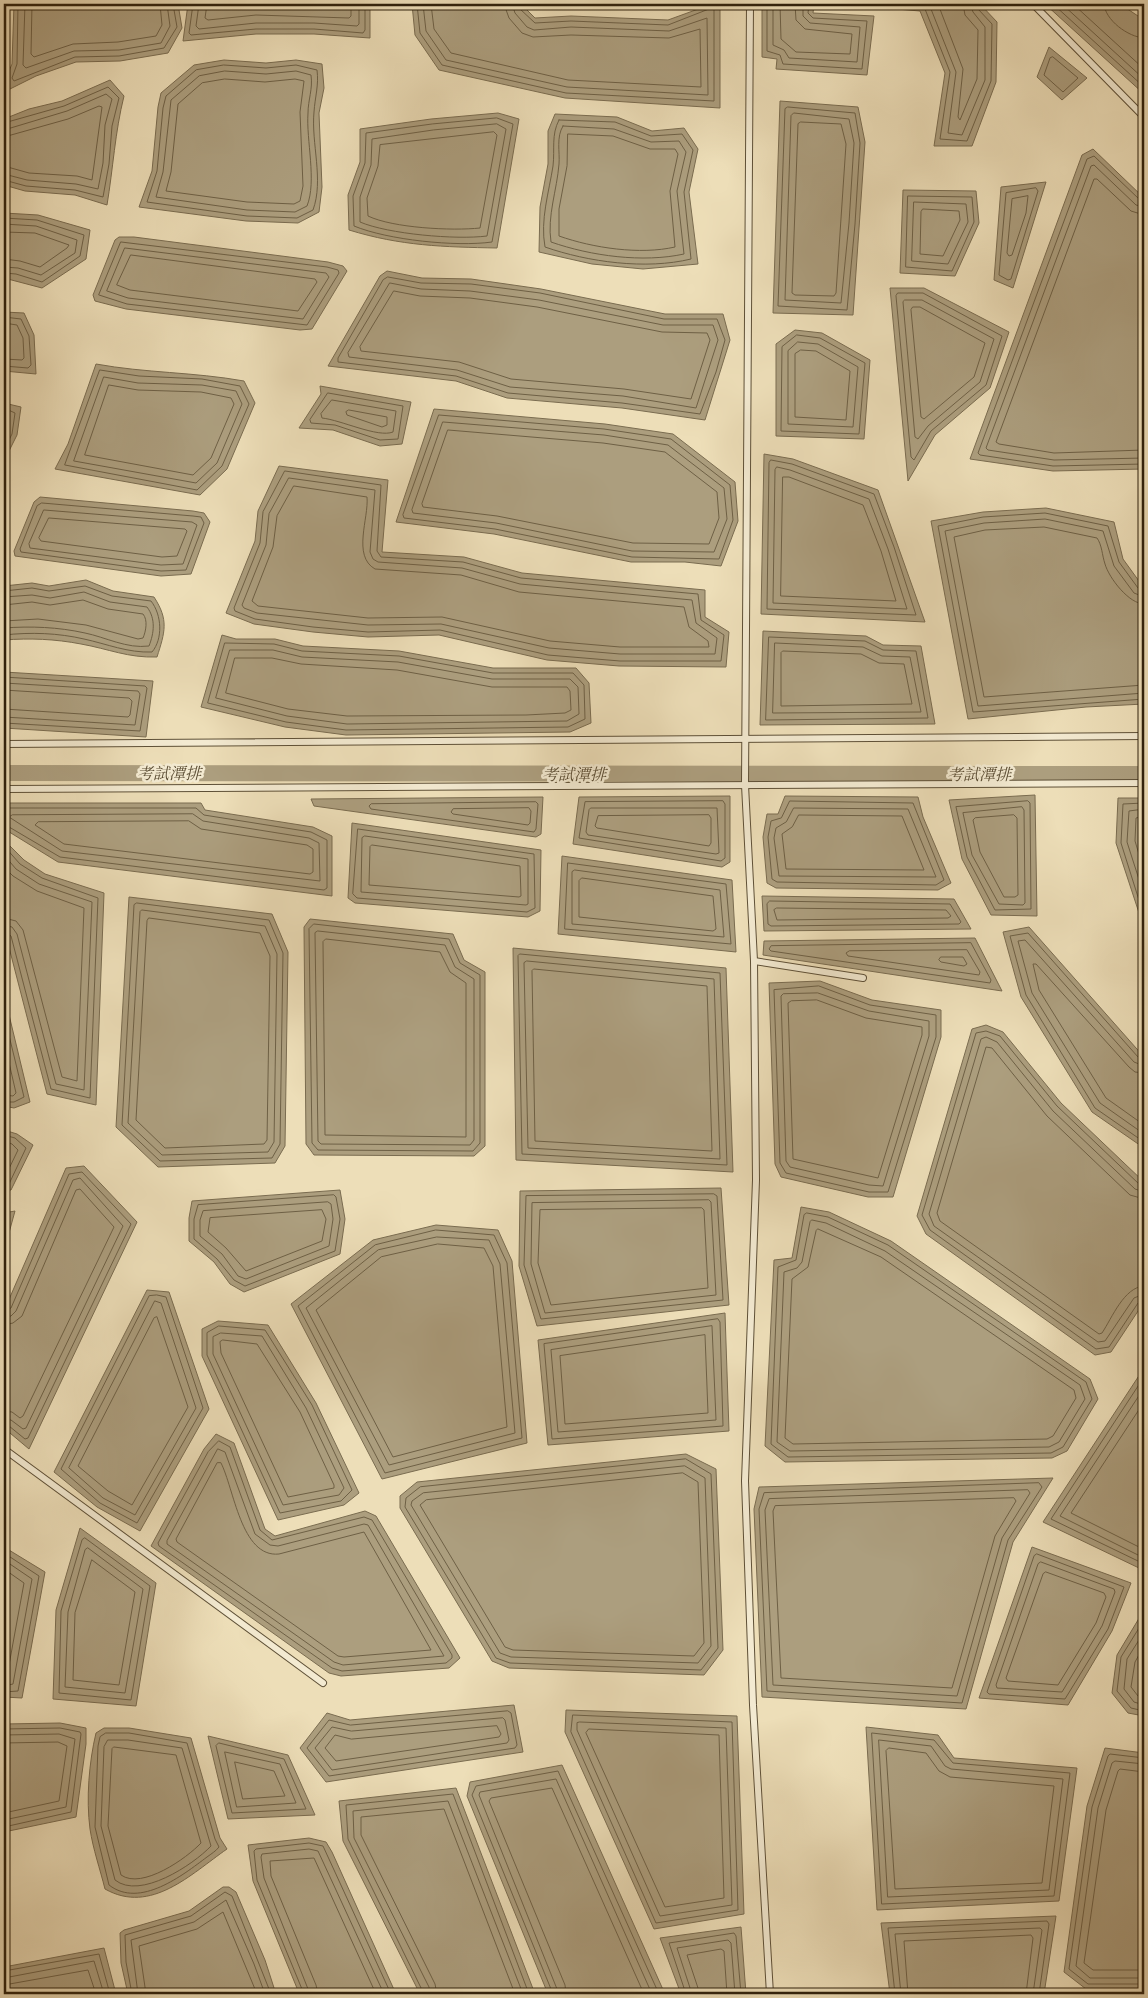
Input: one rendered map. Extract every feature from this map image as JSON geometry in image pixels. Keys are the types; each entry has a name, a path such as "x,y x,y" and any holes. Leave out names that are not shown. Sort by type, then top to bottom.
{"lane":[{"path":"750,4 747,741 745,782 754,961 756,1180 746,1482 753,1705 770,1994"},
{"path":"1033,4 1144,116"},
{"path":"4,744 747,741 1144,736"},
{"path":"4,790 745,782 1144,783"},
{"path":"754,961 863,978"},
{"path":"4,1449 324,1683"}],"water":[{"path":"14,4 178,4 182,28 168,53 120,61 76,62 36,76 4,92 4,83 12,64"},
{"path":"188,4 370,4 370,38 314,34 256,34 183,41"},
{"path":"412,4 521,4 535,18 571,16 668,20 712,4 720,4 720,108 565,98 439,70 415,35"},
{"path":"762,4 814,4 813,13 874,16 867,75 776,69 777,59 762,57"},
{"path":"838,4 980,4 997,22 996,82 972,146 934,146 945,73 920,11"},
{"path":"1045,4 1120,4 1144,20 1144,94"},
{"path":"1049,47 1087,78 1062,100 1037,77"},
{"path":"224,60 266,63 296,60 322,64 324,88 319,113 322,187 319,212 298,223 246,221 139,207 152,171 161,93 194,65"},
{"path":"110,80 124,96 116,137 107,205 75,195 25,191 4,185 4,119 29,109 62,101"},
{"path":"780,101 858,107 865,142 853,315 773,313"},
{"path":"498,113 519,119 497,248 441,246 405,242 349,230 348,195 360,162 360,129 431,119"},
{"path":"555,114 617,117 652,131 684,128 698,149 689,192 698,264 643,269 592,264 539,252 540,207 548,164 548,131"},
{"path":"1093,149 1144,198 1144,469 1053,471 970,459 1082,155"},
{"path":"1046,182 1013,288 994,280 1001,187"},
{"path":"903,190 976,191 979,223 955,276 900,273"},
{"path":"4,213 38,215 90,230 86,259 42,288 4,278"},
{"path":"119,237 134,237 328,262 343,266 347,271 312,329 300,330 126,309 95,301 93,295 115,240"},
{"path":"387,271 422,278 471,279 541,289 665,314 723,314 730,340 705,420 622,408 507,398 456,381 328,366 380,276"},
{"path":"890,288 924,288 1009,332 990,388 935,435 908,481"},
{"path":"4,312 24,313 34,335 36,374 4,371"},
{"path":"795,330 822,333 870,360 864,439 776,436 776,344"},
{"path":"96,364 244,381 255,403 227,469 200,495 55,469 68,444"},
{"path":"320,386 411,402 402,444 380,446 333,430 299,428 321,394"},
{"path":"4,403 21,407 17,435 4,461"},
{"path":"434,409 605,424 673,434 735,482 738,521 721,566 685,562 631,562 494,534 396,522"},
{"path":"764,454 793,459 878,490 925,622 761,614"},
{"path":"279,466 388,480 382,552 464,557 522,573 705,590 705,617 729,632 726,667 619,666 547,660 439,635 368,637 313,632 254,624 226,613 255,541 258,511"},
{"path":"40,497 193,511 204,513 210,522 191,574 161,576 15,556 14,551 34,502"},
{"path":"1046,508 1114,522 1123,559 1144,588 1144,704 1086,707 968,719 931,521 983,512"},
{"path":"86,580 113,591 154,597 164,620 164,633 157,657 128,655 62,641 4,640 4,586 32,583 49,586"},
{"path":"763,631 866,636 883,645 921,646 935,724 760,725"},
{"path":"222,635 236,639 275,639 303,646 399,651 493,668 576,668 589,683 591,723 570,732 346,735 285,727 201,707"},
{"path":"4,672 153,681 146,737 4,728"},
{"path":"1035,795 1037,916 991,915 962,859 949,800"},
{"path":"730,796 730,862 722,867 573,844 579,797"},
{"path":"785,796 918,797 923,817 951,883 938,890 776,888 767,883 763,837 767,814 778,814"},
{"path":"543,797 541,834 536,837 314,806 311,799"},
{"path":"1118,798 1144,798 1144,928 1116,843"},
{"path":"4,803 201,803 205,810 313,827 332,836 332,896 58,862 6,830"},
{"path":"352,823 541,850 540,911 528,917 355,903 348,898"},
{"path":"4,840 24,860 45,874 104,893 96,1105 47,1094 4,928"},
{"path":"562,856 732,880 736,952 558,934"},
{"path":"762,896 954,899 971,929 764,931"},
{"path":"129,897 272,914 288,952 285,1146 275,1163 158,1167 116,1127"},
{"path":"310,919 453,934 464,960 485,972 485,1146 474,1156 314,1155 306,1144 304,927"},
{"path":"1029,927 1144,1057 1144,1148 1092,1112 1021,997 1003,932"},
{"path":"975,938 1002,991 763,955 764,941"},
{"path":"513,948 726,968 733,1172 516,1160"},
{"path":"820,981 872,1000 941,1010 941,1037 893,1197 868,1197 781,1177 775,1164 769,983"},
{"path":"4,994 30,1102 14,1108 4,1106"},
{"path":"986,1025 1003,1032 1061,1103 1144,1182 1144,1302 1111,1352 1095,1355 926,1234 917,1216 972,1029"},
{"path":"4,1130 17,1134 33,1145 11,1190 4,1191"},
{"path":"84,1166 137,1222 29,1449 4,1428 4,1311 66,1168"},
{"path":"721,1188 729,1305 537,1326 519,1266 520,1191"},
{"path":"340,1190 345,1219 340,1254 244,1292 230,1284 214,1262 189,1241 189,1218 192,1201"},
{"path":"801,1207 829,1212 891,1241 1090,1379 1098,1399 1067,1451 1052,1458 785,1462 765,1446 774,1260 792,1258"},
{"path":"15,1211 4,1251 4,1213"},
{"path":"436,1225 498,1230 512,1261 527,1443 382,1479 291,1304 373,1240"},
{"path":"147,1290 169,1292 209,1409 140,1531 97,1507 54,1472"},
{"path":"725,1313 729,1431 548,1445 538,1340"},
{"path":"218,1321 268,1325 316,1403 359,1493 344,1505 278,1520 202,1356 202,1329"},
{"path":"1144,1368 1144,1565 1139,1568 1043,1522"},
{"path":"216,1434 234,1443 265,1529 275,1536 365,1511 376,1516 460,1658 449,1668 341,1676 329,1673 151,1546 204,1449"},
{"path":"686,1454 716,1469 723,1650 704,1675 509,1668 492,1661 400,1508 400,1496 417,1482"},
{"path":"1053,1478 1013,1542 966,1709 762,1697 754,1509 759,1487"},
{"path":"80,1528 156,1583 136,1706 53,1699 56,1610"},
{"path":"4,1547 45,1572 22,1698 4,1697"},
{"path":"1032,1547 1131,1583 1112,1631 1068,1705 979,1698"},
{"path":"1144,1610 1144,1716 1128,1713 1112,1693 1117,1655"},
{"path":"514,1705 523,1752 326,1782 300,1748 327,1713 350,1720"},
{"path":"566,1710 737,1716 744,1914 654,1929 565,1732"},
{"path":"60,1723 86,1728 86,1744 76,1817 4,1832 4,1724"},
{"path":"866,1727 938,1735 954,1758 1077,1768 1059,1901 877,1910"},
{"path":"104,1728 129,1728 191,1738 220,1838 227,1849 185,1879 170,1888 154,1894 138,1897 122,1896 105,1889 91,1836 88,1805 90,1768 96,1733"},
{"path":"208,1736 288,1755 315,1815 228,1819"},
{"path":"1105,1748 1144,1753 1144,1989 1086,1989 1064,1972 1087,1806"},
{"path":"562,1765 665,1994 548,1994 467,1796 470,1782"},
{"path":"456,1788 535,1994 420,1994 343,1841 339,1801"},
{"path":"309,1838 326,1842 332,1852 396,1994 299,1993 253,1881 248,1845"},
{"path":"223,1887 229,1887 236,1892 265,1960 276,1994 128,1994 121,1963 120,1933 124,1930 189,1911"},
{"path":"1056,1916 1044,1994 890,1994 881,1923"},
{"path":"741,1927 746,1994 681,1994 660,1938"},
{"path":"104,1948 116,1994 4,1994 4,1967"}],"waterway":[{"name":"考試潭排","path":"4,773 1144,774"}]}
